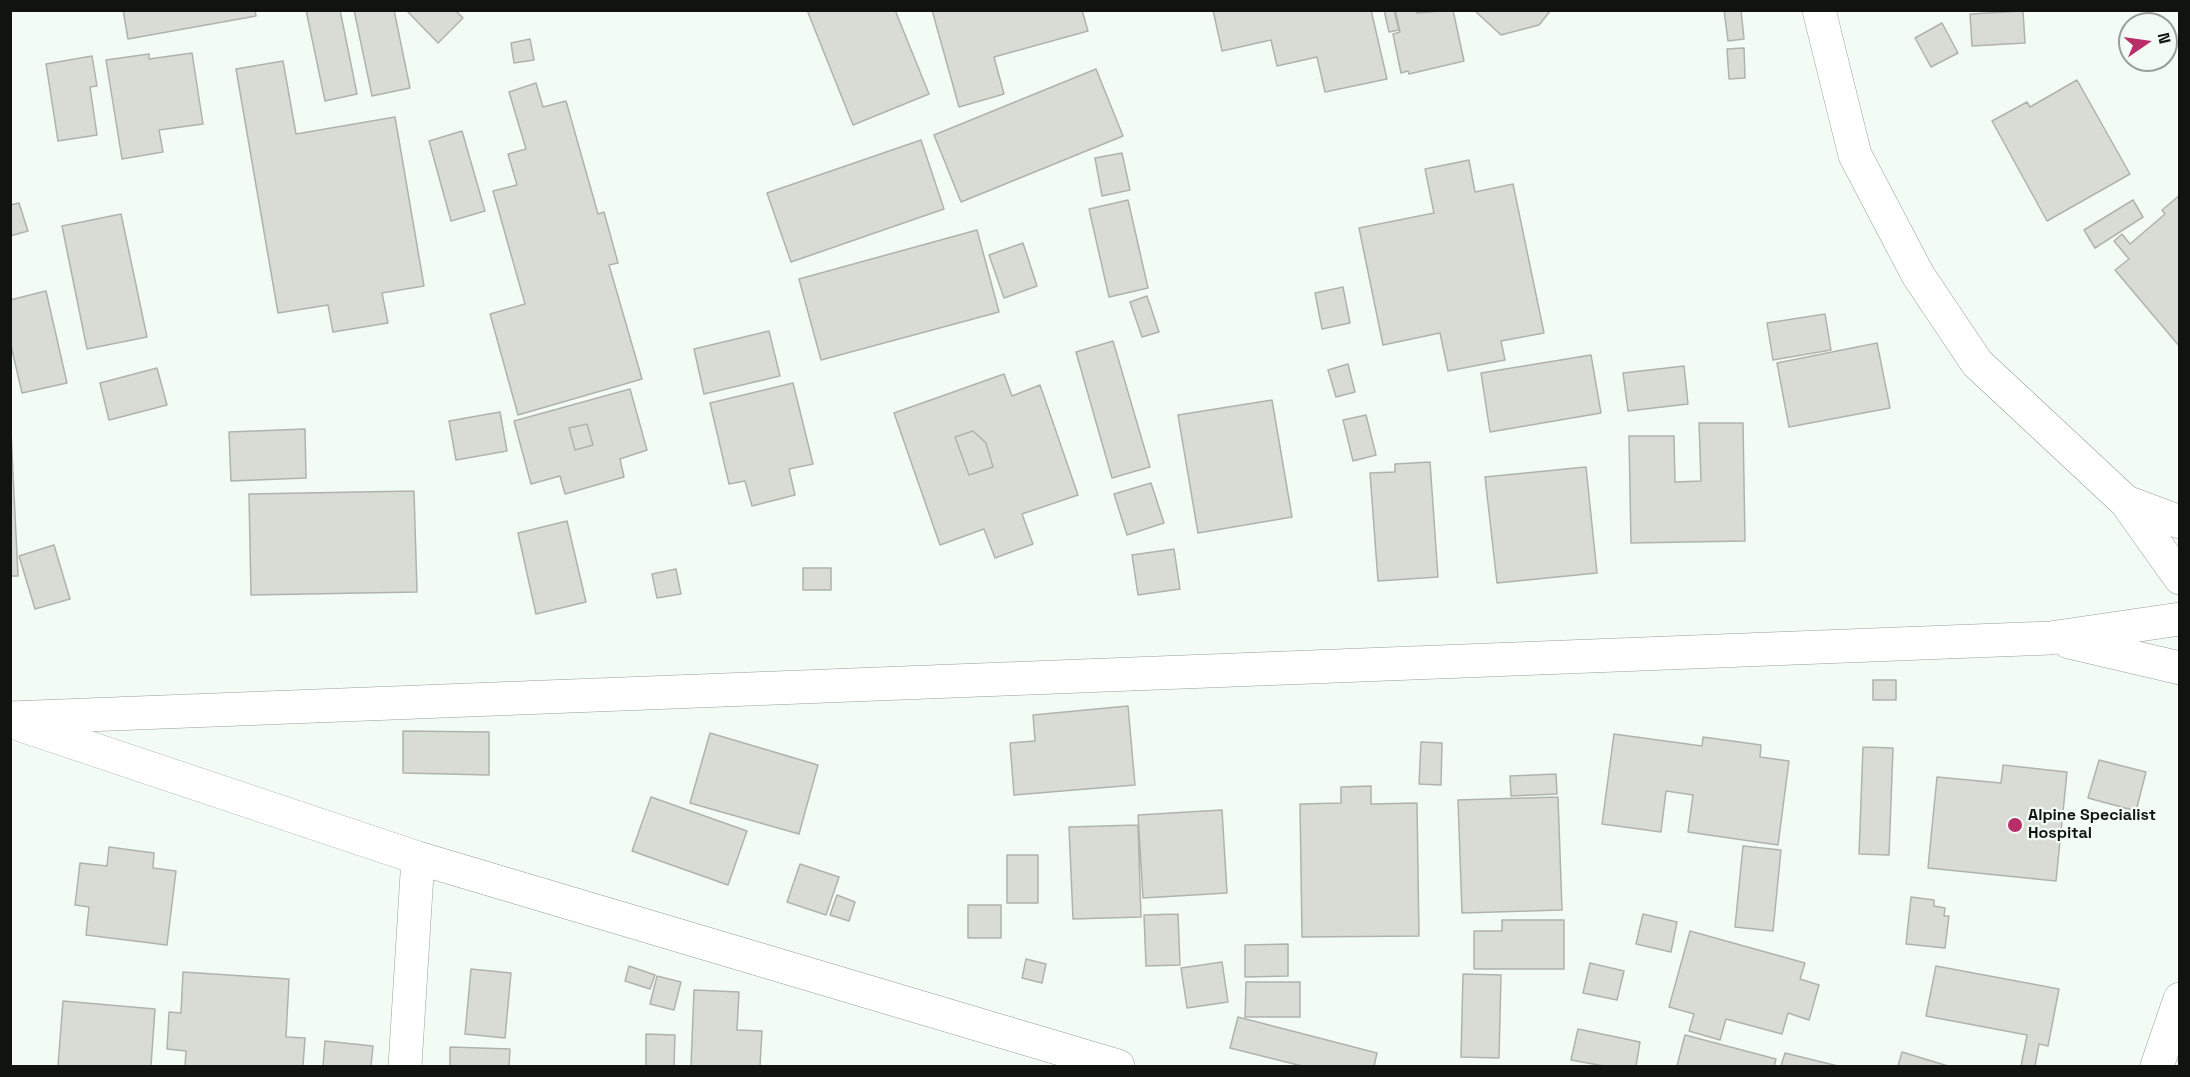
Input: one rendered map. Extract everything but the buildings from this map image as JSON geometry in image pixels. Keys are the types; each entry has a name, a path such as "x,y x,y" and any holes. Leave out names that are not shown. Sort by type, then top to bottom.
{"street":[{"path":"1819,10 1855,155 1918,275 1977,363 2126,502 2180,578"},
{"path":"2126,502 2180,522"},
{"path":"10,720 2050,638 2180,619"},
{"path":"2050,638 2180,668"},
{"path":"10,720 418,858 1118,1066"},
{"path":"405,1066 418,858"},
{"path":"2157,1066 2180,999"}],"place":[{"name":"Alpine Specialist Hospital","path":"2015,825"}]}
